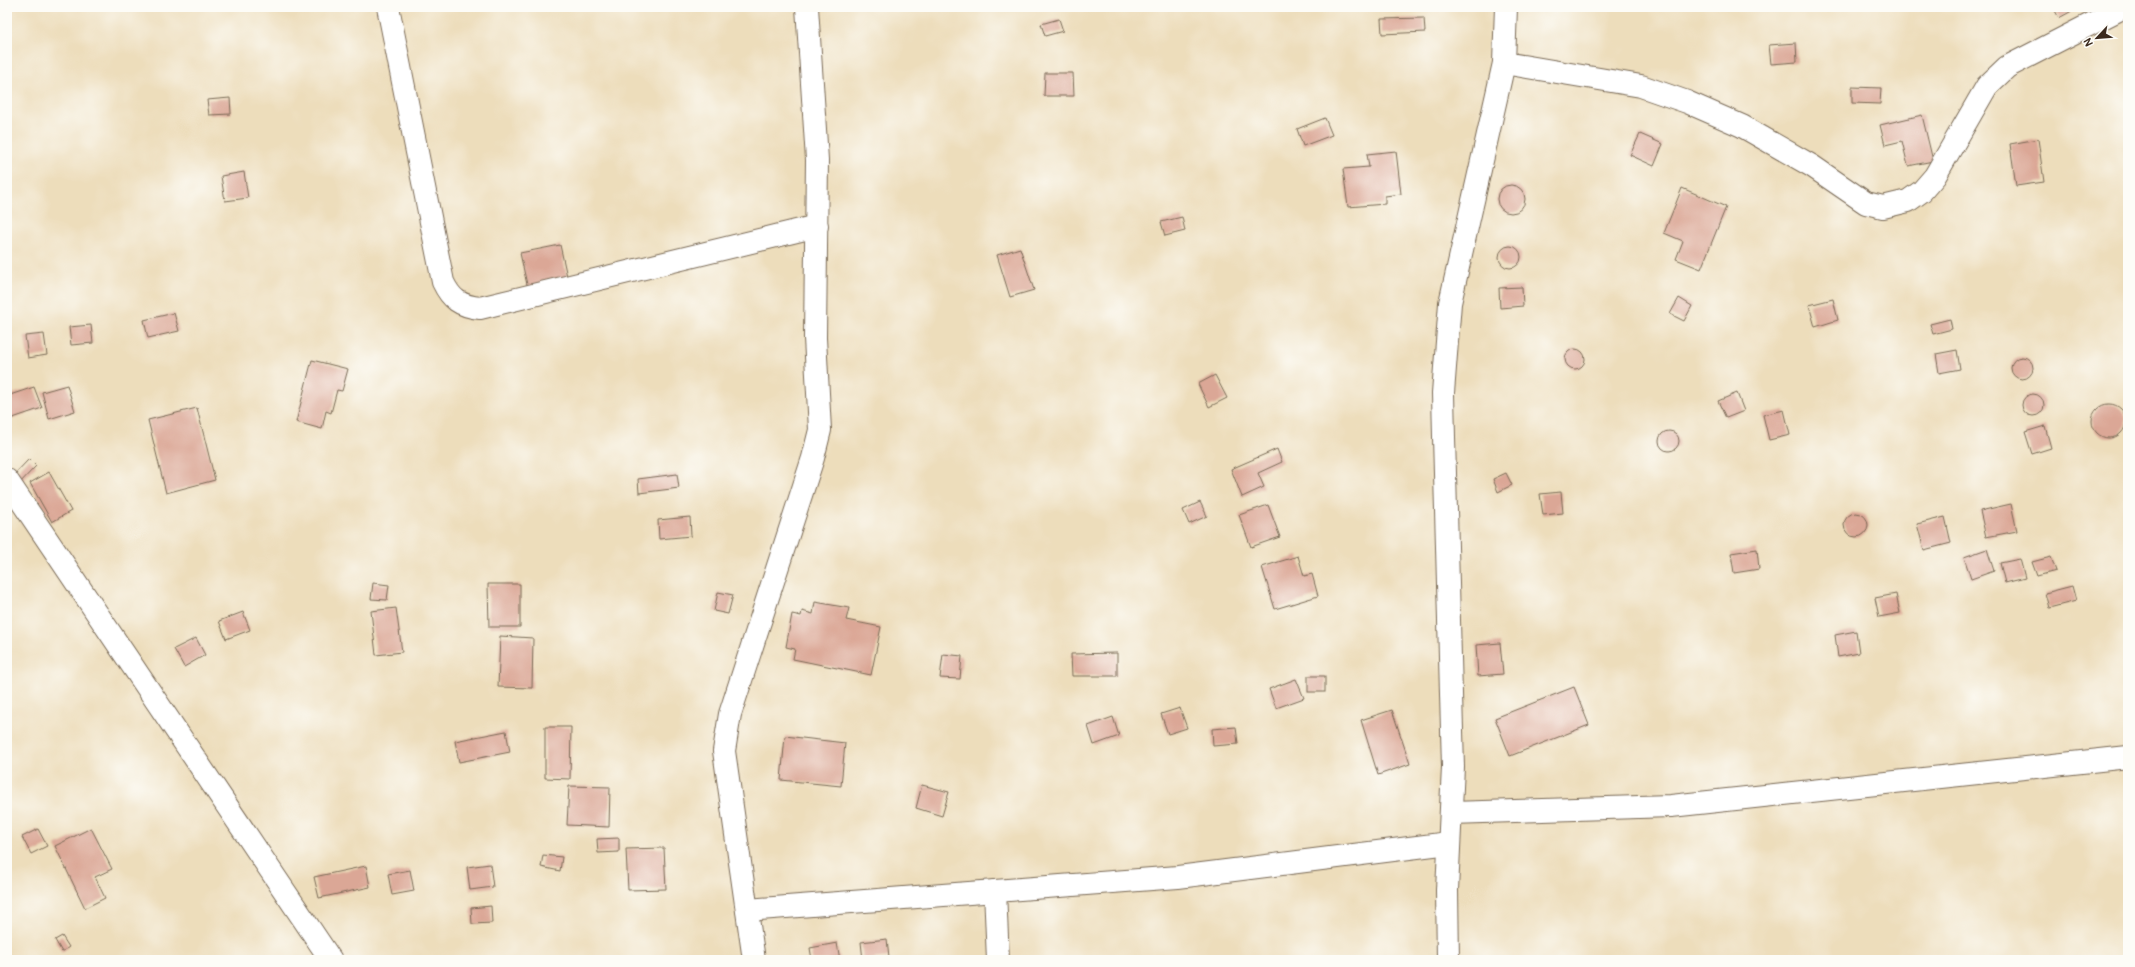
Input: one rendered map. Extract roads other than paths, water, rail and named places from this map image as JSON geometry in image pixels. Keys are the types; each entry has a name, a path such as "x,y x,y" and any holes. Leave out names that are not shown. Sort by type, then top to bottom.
{"street":[{"path":"388,7 443,282 448,293 458,303 468,307 480,308 817,226"},
{"path":"754,960 724,751 730,714 813,458 820,430 815,338 817,160 807,7"},
{"path":"1448,960 1447,890 1453,767 1443,393 1450,304 1504,63 1506,7"},
{"path":"1504,63 1641,86 1687,102 1742,126 1812,166 1866,203 1883,207 1908,201 1922,191 1935,176 1987,86 2007,67 2124,7"},
{"path":"7,480 331,960"},
{"path":"1451,813 1671,806 2128,757"},
{"path":"747,910 1178,877 1449,843"},
{"path":"995,891 998,960"}]}
